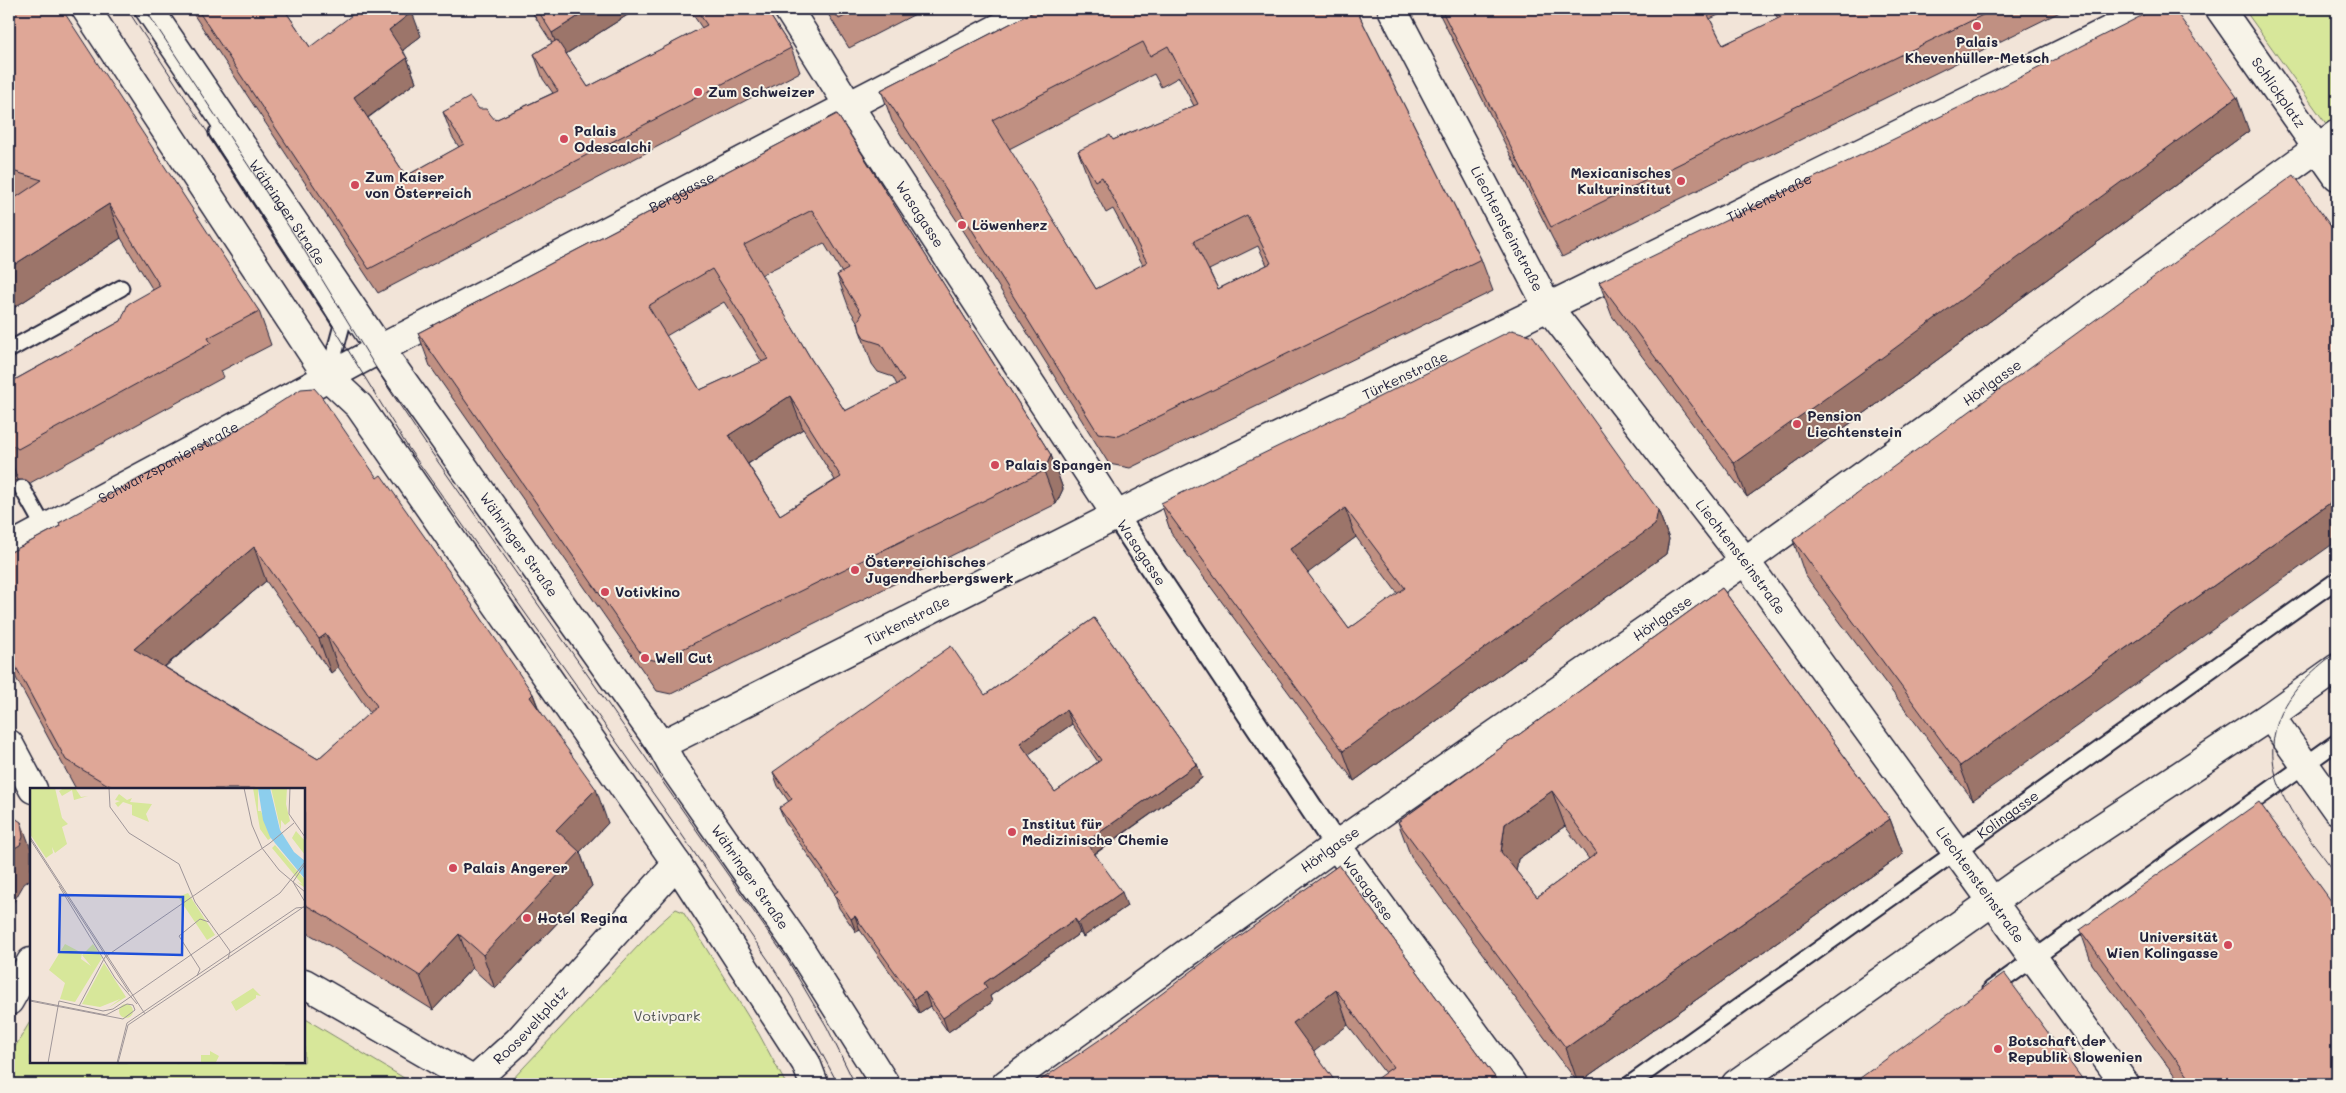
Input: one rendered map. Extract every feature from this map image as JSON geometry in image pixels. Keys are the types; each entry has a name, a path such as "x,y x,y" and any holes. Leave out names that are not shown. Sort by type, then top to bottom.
{"street":[{"path":"86,9 328,377 359,406 677,864 806,1063 814,1084"},
{"name":"Währinger Straße","path":"150,9 380,349 661,745 673,767 798,946 885,1084"},
{"name":"Wasagasse","path":"788,9 849,106 1117,516 1336,845 1512,1084"},
{"name":"Berggasse","path":"328,377 1035,9"},
{"name":"Liechtensteinstraße","path":"1392,9 1548,307 1745,561 2125,1084"},
{"name":"Türkenstraße","path":"661,745 1117,516 1548,307 2152,9"},
{"name":"Schlickplatz","path":"2220,9 2327,141 2337,176"},
{"name":"Hörlgasse","path":"1006,1084 1336,845 1745,561 2327,141"},
{"name":"Schwarzspanierstraße","path":"9,548 328,377"},
{"path":"1736,1084 1993,901 2270,716 2337,668"},
{"path":"2270,716 2337,810"},
{"path":"9,744 32,788"},
{"name":"Rooseveltplatz","path":"305,984 474,1081 518,1040 677,864"},
{"path":"9,1000 30,964"}],"lane":[{"name":"Währinger Straße","path":"135,9 342,325 328,377"},
{"path":"9,350 121,288"},
{"path":"22,488 45,529"},
{"name":"Kolingasse","path":"1630,1084 2337,580"},
{"path":"1979,998 2337,742"}],"green space":[{"path":"2244,9 2337,9 2337,139"},
{"name":"Votivpark","path":"676,909 683,912 696,932 759,1034 786,1084 508,1084 657,926"},
{"path":"305,1019 414,1084 9,1084 9,1057 30,1022 30,1063 305,1063"}],"building":[{"path":"9,9 62,9 259,311 208,338 211,343 18,449 14,446 9,446 9,383 121,321 128,304 160,286 109,204 9,268 9,202 42,180 9,170"},
{"path":"197,9 284,9 310,47 360,9 410,9 412,12 389,30 407,58 354,97 406,176 464,144 443,112 470,97 479,109 486,109 495,120 558,91 534,54 557,40 588,87 707,25 696,9 766,9 791,48 369,269"},
{"path":"537,9 590,9 552,33"},
{"path":"832,9 859,9 839,19"},
{"path":"1039,9 1356,9 1481,259 1119,436 1098,433 961,212 881,90","holes":["1143,42 1150,56 1168,46 1198,104 1113,140 1110,135 1078,151 1095,181 1102,177 1147,262 1096,289 992,120","1247,215 1271,263 1218,289 1194,241"]},
{"path":"1441,9 1705,9 1723,45 1781,17 1777,9 1995,9 1551,227"},
{"path":"2155,9 2174,9 2237,97 1857,376 1734,463 1599,282 1995,90"},
{"path":"837,114 1051,455 1044,471 658,661 644,658 418,333","holes":["812,210 848,269 837,275 862,314 858,321 860,331 865,339 881,344 904,381 845,411 811,359 744,245","712,269 768,359 700,390 648,306","790,396 841,477 780,515 729,435"]},
{"path":"2294,175 2337,235 2337,498 1960,766 1793,540"},
{"path":"1512,330 1533,336 1658,510 1655,525 1343,751 1161,503 1345,414","holes":["1345,508 1405,588 1349,629 1290,549"]},
{"path":"314,388 377,478 381,475 458,584 533,694 530,697 596,789 556,830 580,852 483,955 459,934 420,976 305,905 305,788 113,788 66,760 9,654 9,553 60,526 59,523 138,479 209,442 212,446 301,389","holes":["254,547 319,639 326,634 377,706 318,759 134,649"]},
{"path":"1722,588 1890,819 1566,1048 1398,822","holes":["1552,791 1597,853 1537,897 1501,852 1505,824"]},
{"name":"Institut für Medizinische Chemie","path":"1094,618 1197,764 1086,842 1122,892 1078,923 1075,919 984,983 987,988 943,1018 925,992 914,999 855,916 851,919 834,894 838,891 779,808 792,799 773,772 951,646 985,695","holes":["1066,710 1101,760 1055,792 1020,743"]},
{"name":"Universität Wien Kolingasse","path":"2259,802 2337,909 2337,1084 2194,1084 2080,930"},
{"path":"9,814 21,822 23,837 20,845 11,850 9,854"},
{"path":"1339,865 1500,1084 1369,1084 1393,1067 1336,990 1293,1023 1337,1084 1035,1084 1111,1032 1205,961"},
{"path":"2004,973 2086,1084 1852,1084"}],"tram line":[{"path":"127,9 319,303 409,449 662,806 769,961 793,999 838,1084"},
{"path":"145,9 301,245 389,389 429,449 787,959 827,1027 855,1084"},
{"path":"2337,652 2306,678 2294,693 2284,709 2277,726 2273,745 2274,764 2284,797 2305,832 2337,875"}],"place":[{"name":"Palais Khevenhüller-Metsch","path":"1977,26"},
{"name":"Zum Schweizer","path":"698,92"},
{"name":"Palais Odescalchi","path":"564,139"},
{"name":"Mexicanisches Kulturinstitut","path":"1681,181"},
{"name":"Zum Kaiser von Österreich","path":"355,185"},
{"name":"Löwenherz","path":"962,225"},
{"name":"Pension Liechtenstein","path":"1797,424"},
{"name":"Palais Spangen","path":"995,465"},
{"name":"Österreichisches Jugendherbergswerk","path":"855,570"},
{"name":"Votivkino","path":"605,592"},
{"name":"Well Cut","path":"645,658"},
{"name":"Institut für Medizinische Chemie","path":"1012,832"},
{"name":"Palais Angerer","path":"453,868"},
{"name":"Hotel Regina","path":"527,918"},
{"name":"Universität Wien Kolingasse","path":"2228,945"},
{"name":"Botschaft der Republik Slowenien","path":"1998,1049"}]}
